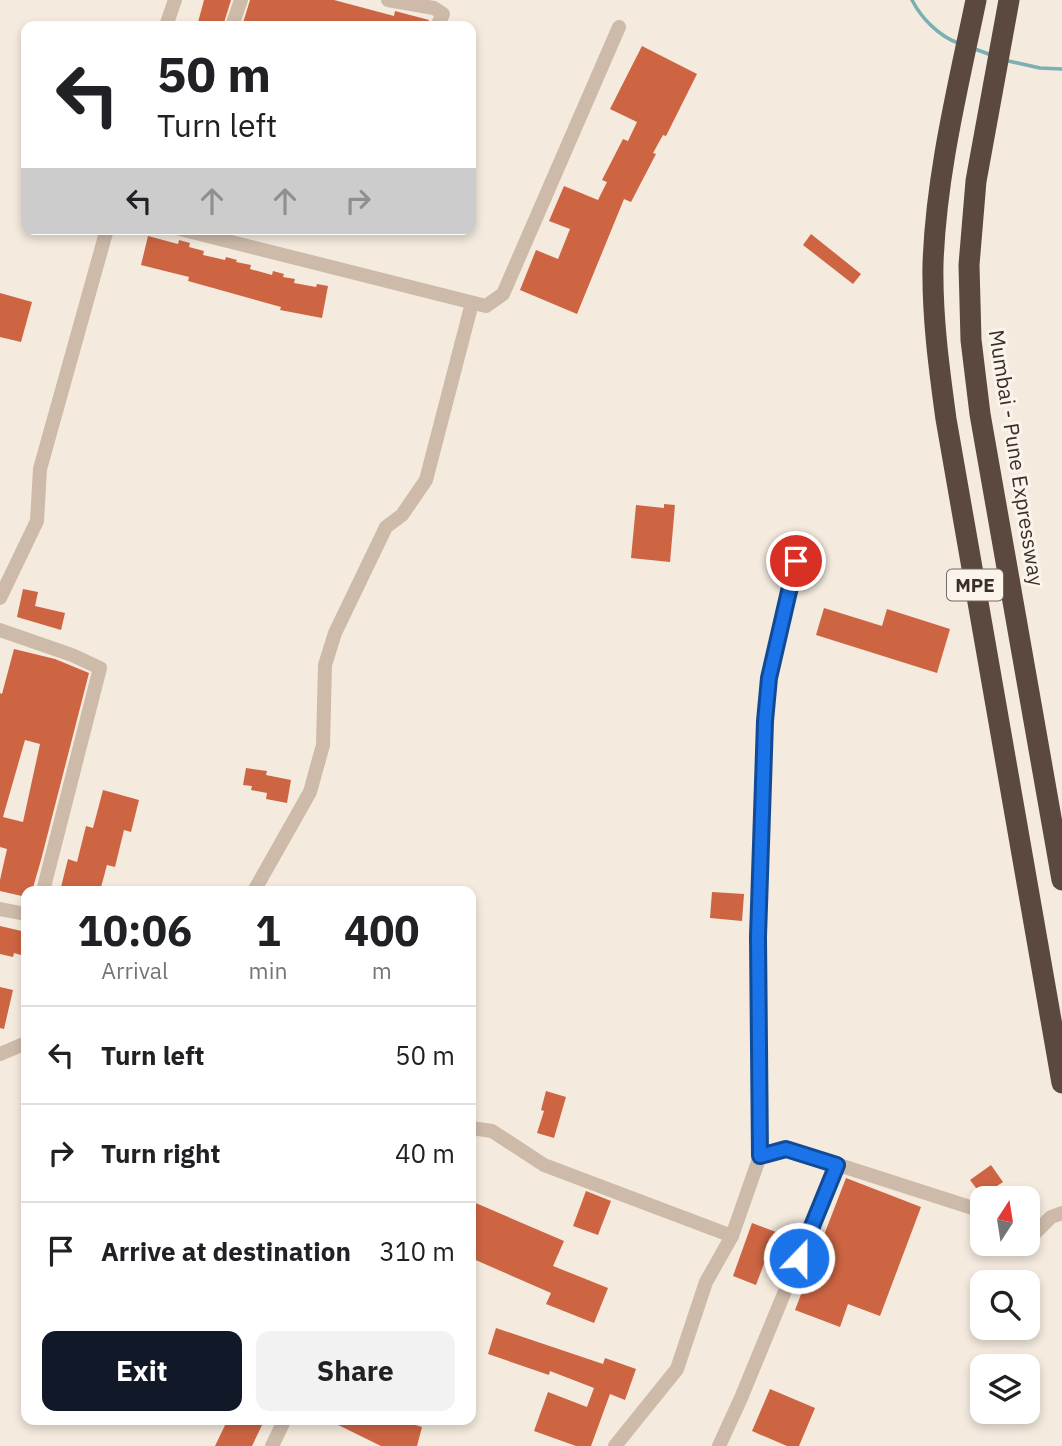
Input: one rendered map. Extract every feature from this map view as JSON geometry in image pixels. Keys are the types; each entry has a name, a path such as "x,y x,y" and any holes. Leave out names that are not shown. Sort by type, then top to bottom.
{"highway":[{"name":"Mumbai - Pune Expressway","path":"1009,0 976,181 969,265 971,340 980,414 1062,880"},
{"name":"MPE","path":"975,2 940,188 933,264 936,342 948,432 1062,1083"}],"street":[{"path":"168,21 175,0"},
{"path":"234,21 241,0"},
{"path":"388,0 434,8 443,14 440,21"},
{"path":"204,235 486,306 503,294 619,27"},
{"path":"0,598 37,521 40,469 105,235"},
{"path":"257,886 310,792 323,745 325,665 335,633 386,527 402,515 425,480 472,303"},
{"path":"615,1446 677,1369 706,1282 732,1236 760,1156 758,937 765,721 769,678 796,561"},
{"path":"0,630 72,655 100,668 44,886"},
{"path":"0,909 21,913"},
{"path":"0,1054 21,1045"},
{"path":"476,1129 492,1131 544,1165 732,1236"},
{"path":"760,1156 786,1149 970,1207"},
{"path":"719,1446 837,1165"},
{"path":"1040,1228 1051,1217 1062,1213"},
{"path":"272,1446 282,1425"}],"building":[{"path":"204,0 231,0 225,21 198,21"},
{"path":"250,0 334,0 394,16 395,11 429,20 429,21 244,21"},
{"path":"642,46 697,74 666,136 663,135 653,153 656,154 631,202 624,199 577,314 520,290 536,250 558,259 570,229 549,221 564,186 598,200 607,182 602,180 623,139 628,141 637,122 610,109"},
{"path":"811,234 861,274 853,284 803,245"},
{"path":"148,236 178,244 179,240 190,243 189,247 204,251 203,255 237,260 236,262 251,265 250,269 272,275 273,271 284,274 283,277 295,279 294,283 328,286 322,318 280,310 281,307 188,281 189,277 141,265"},
{"path":"0,293 32,302 21,342 0,337"},
{"path":"664,504 675,505 670,562 631,558 636,505 664,508"},
{"path":"23,589 38,592 35,606 65,613 61,630 17,617"},
{"path":"824,608 882,626 887,609 950,629 937,673 816,635"},
{"path":"14,649 55,659 89,673 33,886 21,886 21,896 0,891 7,849 0,847 0,693 2,694","holes":["25,740 40,744 23,822 3,817"]},
{"path":"246,768 267,771 266,775 291,780 287,803 266,799 267,793 251,790 252,786 243,785"},
{"path":"103,790 139,800 131,832 124,830 115,867 107,865 101,886 61,886 68,859 77,862 86,826 93,828"},
{"path":"712,892 744,894 742,921 710,918"},
{"path":"0,926 21,931 21,955 14,953 13,957 0,954"},
{"path":"0,987 13,990 4,1029 0,1028"},
{"path":"546,1091 566,1097 554,1138 537,1133 544,1111 541,1110"},
{"path":"991,1165 1003,1182 997,1186 974,1186 970,1180"},
{"path":"846,1178 921,1207 880,1316 848,1304 840,1327 795,1310"},
{"path":"586,1191 611,1201 598,1235 573,1226"},
{"path":"476,1203 564,1241 553,1266 608,1288 594,1323 546,1304 551,1293 476,1260"},
{"path":"752,1223 776,1232 756,1285 733,1276"},
{"path":"496,1328 603,1364 605,1358 636,1369 625,1400 610,1394 591,1446 576,1446 534,1431 548,1392 587,1407 594,1388 550,1371 549,1375 488,1354"},
{"path":"770,1389 815,1408 799,1446 787,1446 752,1431"},
{"path":"225,1425 262,1425 252,1446 215,1446"},
{"path":"338,1425 422,1427 417,1446 381,1446"}],"waterway":[{"path":"912,0 931,26 958,43"},
{"path":"975,49 991,55"},
{"path":"1004,60 1040,68 1062,69"}],"route":[{"path":"796,561 769,678 765,721 758,937 760,1156 786,1149 837,1165 799,1258"}]}
